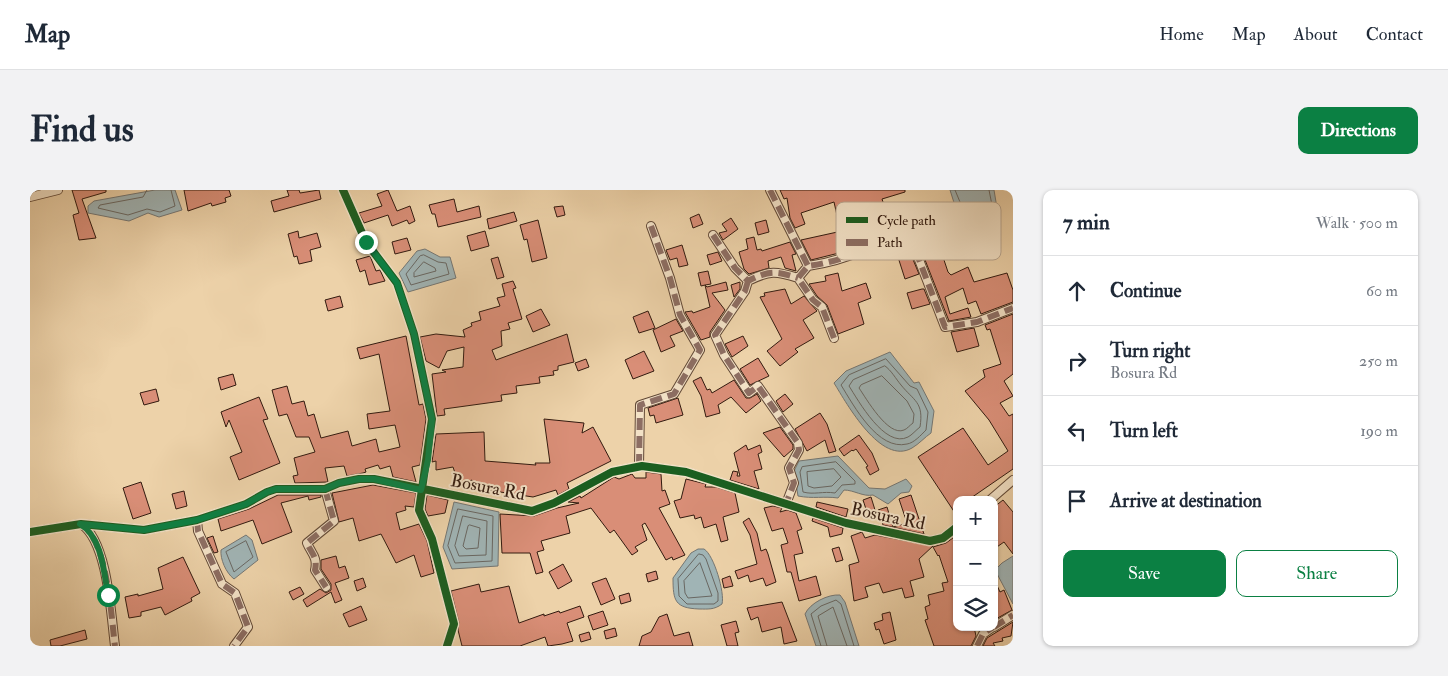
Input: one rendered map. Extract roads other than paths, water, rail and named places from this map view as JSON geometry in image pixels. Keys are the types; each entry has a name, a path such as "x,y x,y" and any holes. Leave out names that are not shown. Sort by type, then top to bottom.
{"street":[{"path":"30,197 58,190"},
{"path":"343,190 366,242 397,283 414,334 432,419 428,460 421,490 420,510 432,539 454,624 447,646"},
{"path":"770,190 808,266"},
{"path":"639,466 640,405 674,394 700,350 680,315 670,278 650,226"},
{"path":"713,235 735,268 748,281"},
{"path":"798,278 808,266 839,260"},
{"path":"919,260 945,326 977,322 1013,308"},
{"path":"786,504 794,483 789,468 799,450 798,443 758,386 749,393 724,355 715,334 745,291 748,281 764,273 776,272 798,278 813,300 822,307 834,338"},
{"name":"Bosura Rd","path":"30,532 80,524 144,530 197,520 246,504 276,489 325,489 339,483 359,479 374,479 532,511 554,503 612,472 639,466 686,472 846,523 930,541 943,538 953,530"},
{"path":"995,496 1013,480"},
{"path":"325,489 334,520 308,543 317,563 315,570 326,587"},
{"path":"197,520 198,531 222,584 235,593 248,627 234,646"},
{"path":"80,524 87,528 103,566 116,646"},
{"path":"998,625 1013,616"},
{"path":"977,646 983,634 988,631"}],"water":[{"path":"155,190 175,190 182,210 159,217 148,213 129,221 88,213 88,206 94,201"},
{"path":"950,190 994,190 996,202 954,202"},
{"path":"425,249 440,257 450,257 456,278 408,292 399,273 417,251"},
{"path":"890,352 914,383 919,382 934,411 931,433 912,448 900,451 889,448 877,441 866,430 847,405 834,383 846,371"},
{"path":"838,456 869,488 885,489 906,479 912,486 909,492 901,493 888,504 873,495 848,490 844,490 838,498 798,496 794,471 799,461"},
{"path":"454,502 499,512 498,566 452,569 443,547"},
{"path":"246,535 252,540 258,560 234,579 224,566 221,550"},
{"path":"698,549 704,549 708,553 715,566 720,583 722,604 714,608 699,609 685,607 680,605 675,598 673,578 691,553"},
{"path":"1013,556 1013,604 998,576 998,567"},
{"path":"840,595 845,602 859,646 816,646 805,614 811,606 820,600"}]}
